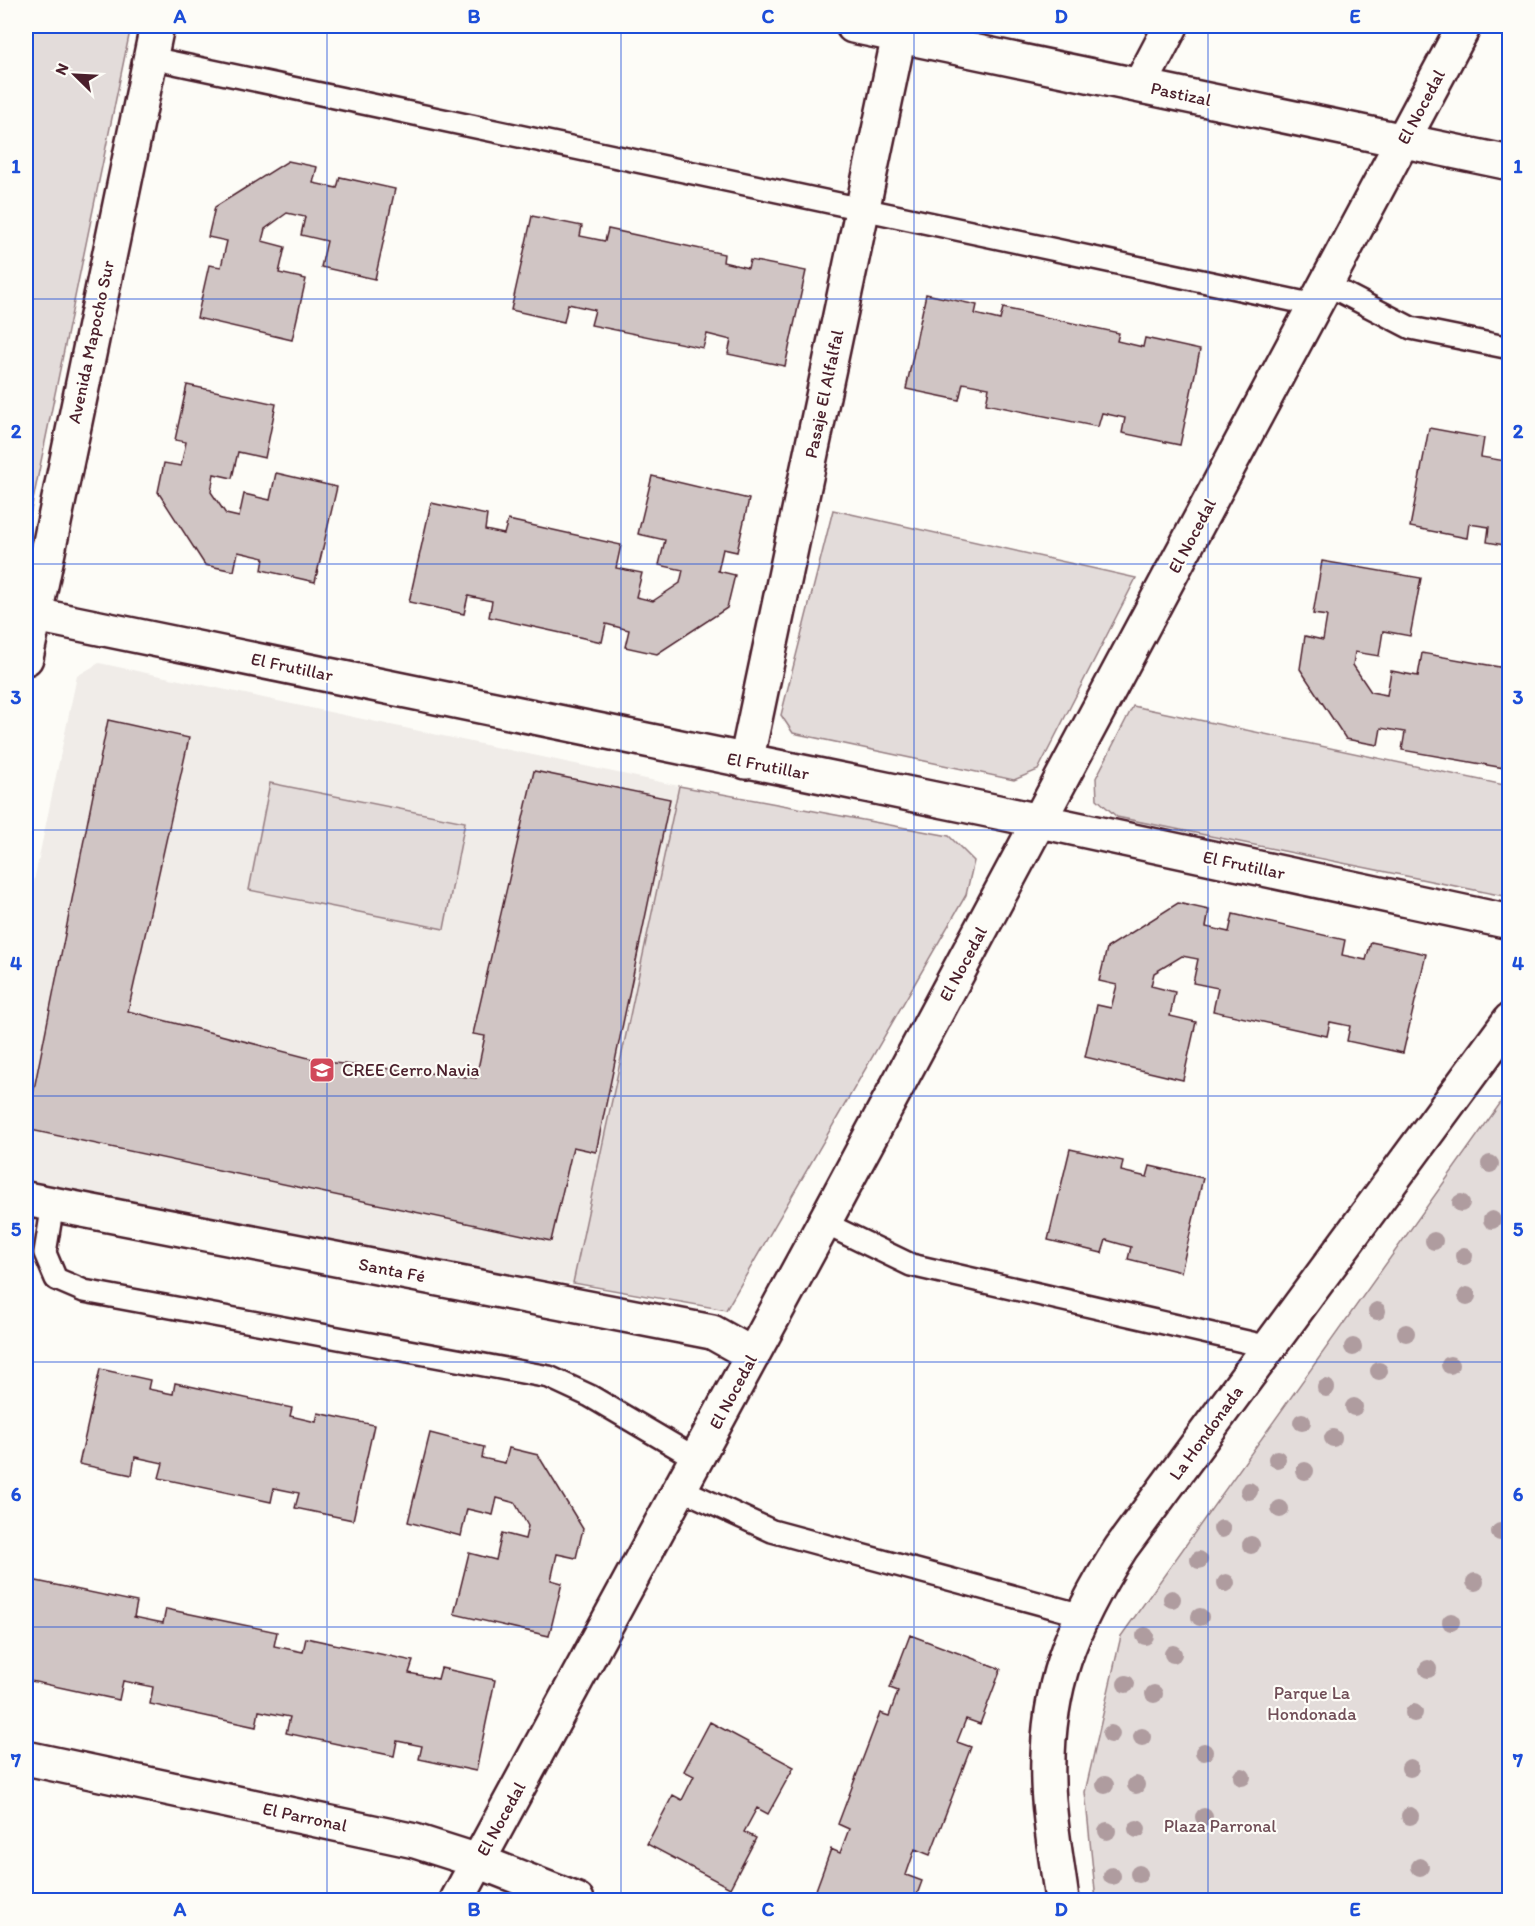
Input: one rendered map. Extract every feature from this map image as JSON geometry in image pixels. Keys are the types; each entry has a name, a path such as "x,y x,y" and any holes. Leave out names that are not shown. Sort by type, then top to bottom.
{"street":[{"name":"Avenida Mapocho Sur","path":"26,658 30,614 157,26"},
{"name":"Pastizal","path":"853,26 900,30 1140,85 1509,163"},
{"path":"1140,85 1172,26"},
{"name":"El Nocedal","path":"457,1900 825,1223 1464,26"},
{"name":"Pasaje El Alfalfal","path":"746,762 900,30"},
{"name":"El Frutillar","path":"30,614 1040,821 1509,922"},
{"name":"La Hondonada","path":"1062,1900 1048,1785 1048,1743 1053,1701 1064,1657 1082,1615 1121,1548 1509,1020"},
{"name":"Santa Fé","path":"39,1202 712,1332 753,1355"},
{"name":"El Parronal","path":"26,1758 415,1841 478,1862 577,1900"}],"lane":[{"path":"151,58 863,210 1321,295 1411,328 1509,348"},
{"path":"39,1202 45,1253 56,1279 84,1292 549,1377 590,1396 697,1459"},
{"path":"825,1223 911,1265 1269,1347"},
{"path":"681,1489 772,1531 1082,1615"}],"shaded area":[{"name":"CREE Cerro Navia","path":"99,663 679,786 573,1283 26,1222 26,919 77,676"}],"green space":[{"path":"26,26 131,26 26,534"},
{"path":"833,510 1136,578 1038,770 1014,780 793,733 781,715"},
{"path":"1133,706 1509,786 1509,897 1117,817 1097,799 1096,778"},
{"path":"270,783 465,822 444,929 249,890"},
{"path":"679,786 949,836 974,861 966,895 726,1310 573,1283"},
{"name":"Parque La Hondonada","path":"1509,1091 1509,1900 1096,1900 1085,1792 1121,1636"}],"building":[{"path":"288,161 317,167 313,183 337,188 340,177 395,189 375,279 321,267 327,241 301,235 305,217 287,213 265,229 262,241 285,247 279,273 306,279 292,340 197,318 209,265 221,267 227,241 208,237 215,207"},
{"path":"532,216 582,226 580,236 605,241 608,229 724,254 723,262 748,268 750,260 806,271 785,366 728,354 731,340 707,334 703,348 591,325 595,310 568,304 564,322 511,310"},
{"path":"926,294 977,305 975,314 1000,320 1003,308 1119,333 1117,341 1143,347 1145,338 1200,350 1180,445 1122,433 1125,418 1102,413 1098,427 986,404 989,388 963,383 959,400 906,389"},
{"path":"187,385 276,404 265,458 238,452 232,478 214,474 211,492 226,514 239,517 244,494 270,500 276,473 337,487 315,582 262,570 264,558 238,552 234,571 205,565 158,492 164,463 181,466 186,442 175,440"},
{"path":"1429,428 1484,438 1481,457 1505,461 1507,445 1510,446 1510,546 1487,542 1489,527 1469,524 1467,538 1410,527"},
{"path":"652,476 749,499 737,552 723,549 718,571 735,575 727,608 657,654 625,647 629,630 606,624 602,642 489,617 492,601 468,596 464,614 409,602 431,503 487,515 485,530 504,534 508,520 621,545 616,568 642,573 636,597 653,601 680,583 683,570 659,565 665,540 638,534"},
{"path":"1322,561 1421,578 1410,636 1383,631 1379,656 1355,652 1353,665 1371,692 1387,695 1391,671 1418,676 1422,653 1510,669 1510,769 1402,750 1405,732 1381,728 1378,745 1346,739 1300,669 1305,636 1323,640 1327,616 1313,614"},
{"path":"108,720 189,738 128,1011 324,1062 476,1078 485,1036 473,1034 534,771 670,799 596,1152 573,1147 551,1241 26,1129"},
{"path":"1178,903 1209,910 1206,927 1229,932 1233,914 1345,940 1342,955 1366,960 1371,942 1426,954 1403,1053 1347,1041 1350,1026 1330,1022 1327,1036 1213,1011 1218,988 1193,983 1198,959 1182,956 1154,973 1151,986 1175,992 1170,1016 1196,1022 1183,1080 1085,1057 1097,1005 1111,1008 1117,985 1099,981 1107,948"},
{"path":"1070,1149 1123,1161 1121,1171 1147,1177 1150,1166 1203,1178 1181,1272 1128,1259 1131,1247 1106,1240 1102,1253 1048,1240"},
{"path":"100,1369 150,1380 148,1389 173,1394 175,1383 292,1408 290,1416 316,1422 318,1413 374,1425 353,1520 295,1508 299,1493 274,1488 271,1502 159,1478 163,1463 135,1457 132,1475 79,1464"},
{"path":"430,1433 484,1447 482,1458 505,1463 509,1448 538,1455 583,1529 576,1558 557,1554 551,1580 562,1583 549,1636 454,1614 469,1553 496,1560 502,1533 525,1539 528,1526 515,1503 497,1498 493,1515 467,1509 461,1536 408,1522"},
{"path":"27,1579 137,1602 134,1617 163,1623 166,1609 277,1632 274,1646 303,1652 306,1638 413,1661 409,1673 438,1679 441,1668 495,1680 476,1771 419,1759 422,1746 397,1741 394,1756 286,1733 290,1717 259,1711 256,1727 150,1704 153,1687 123,1681 119,1700 26,1680"},
{"path":"910,1635 1001,1669 980,1724 966,1719 957,1742 971,1747 930,1855 915,1849 906,1875 922,1881 915,1900 819,1900 813,1898 831,1849 840,1853 849,1829 838,1824 880,1713 889,1716 898,1691 890,1688"},
{"path":"710,1722 794,1767 768,1814 757,1808 744,1832 756,1838 730,1888 647,1844 673,1795 682,1800 694,1776 684,1771"}],"place":[{"name":"CREE Cerro Navia","path":"322,1070"}],"park label":[{"name":"Plaza Parronal","path":"1220,1826"}]}
